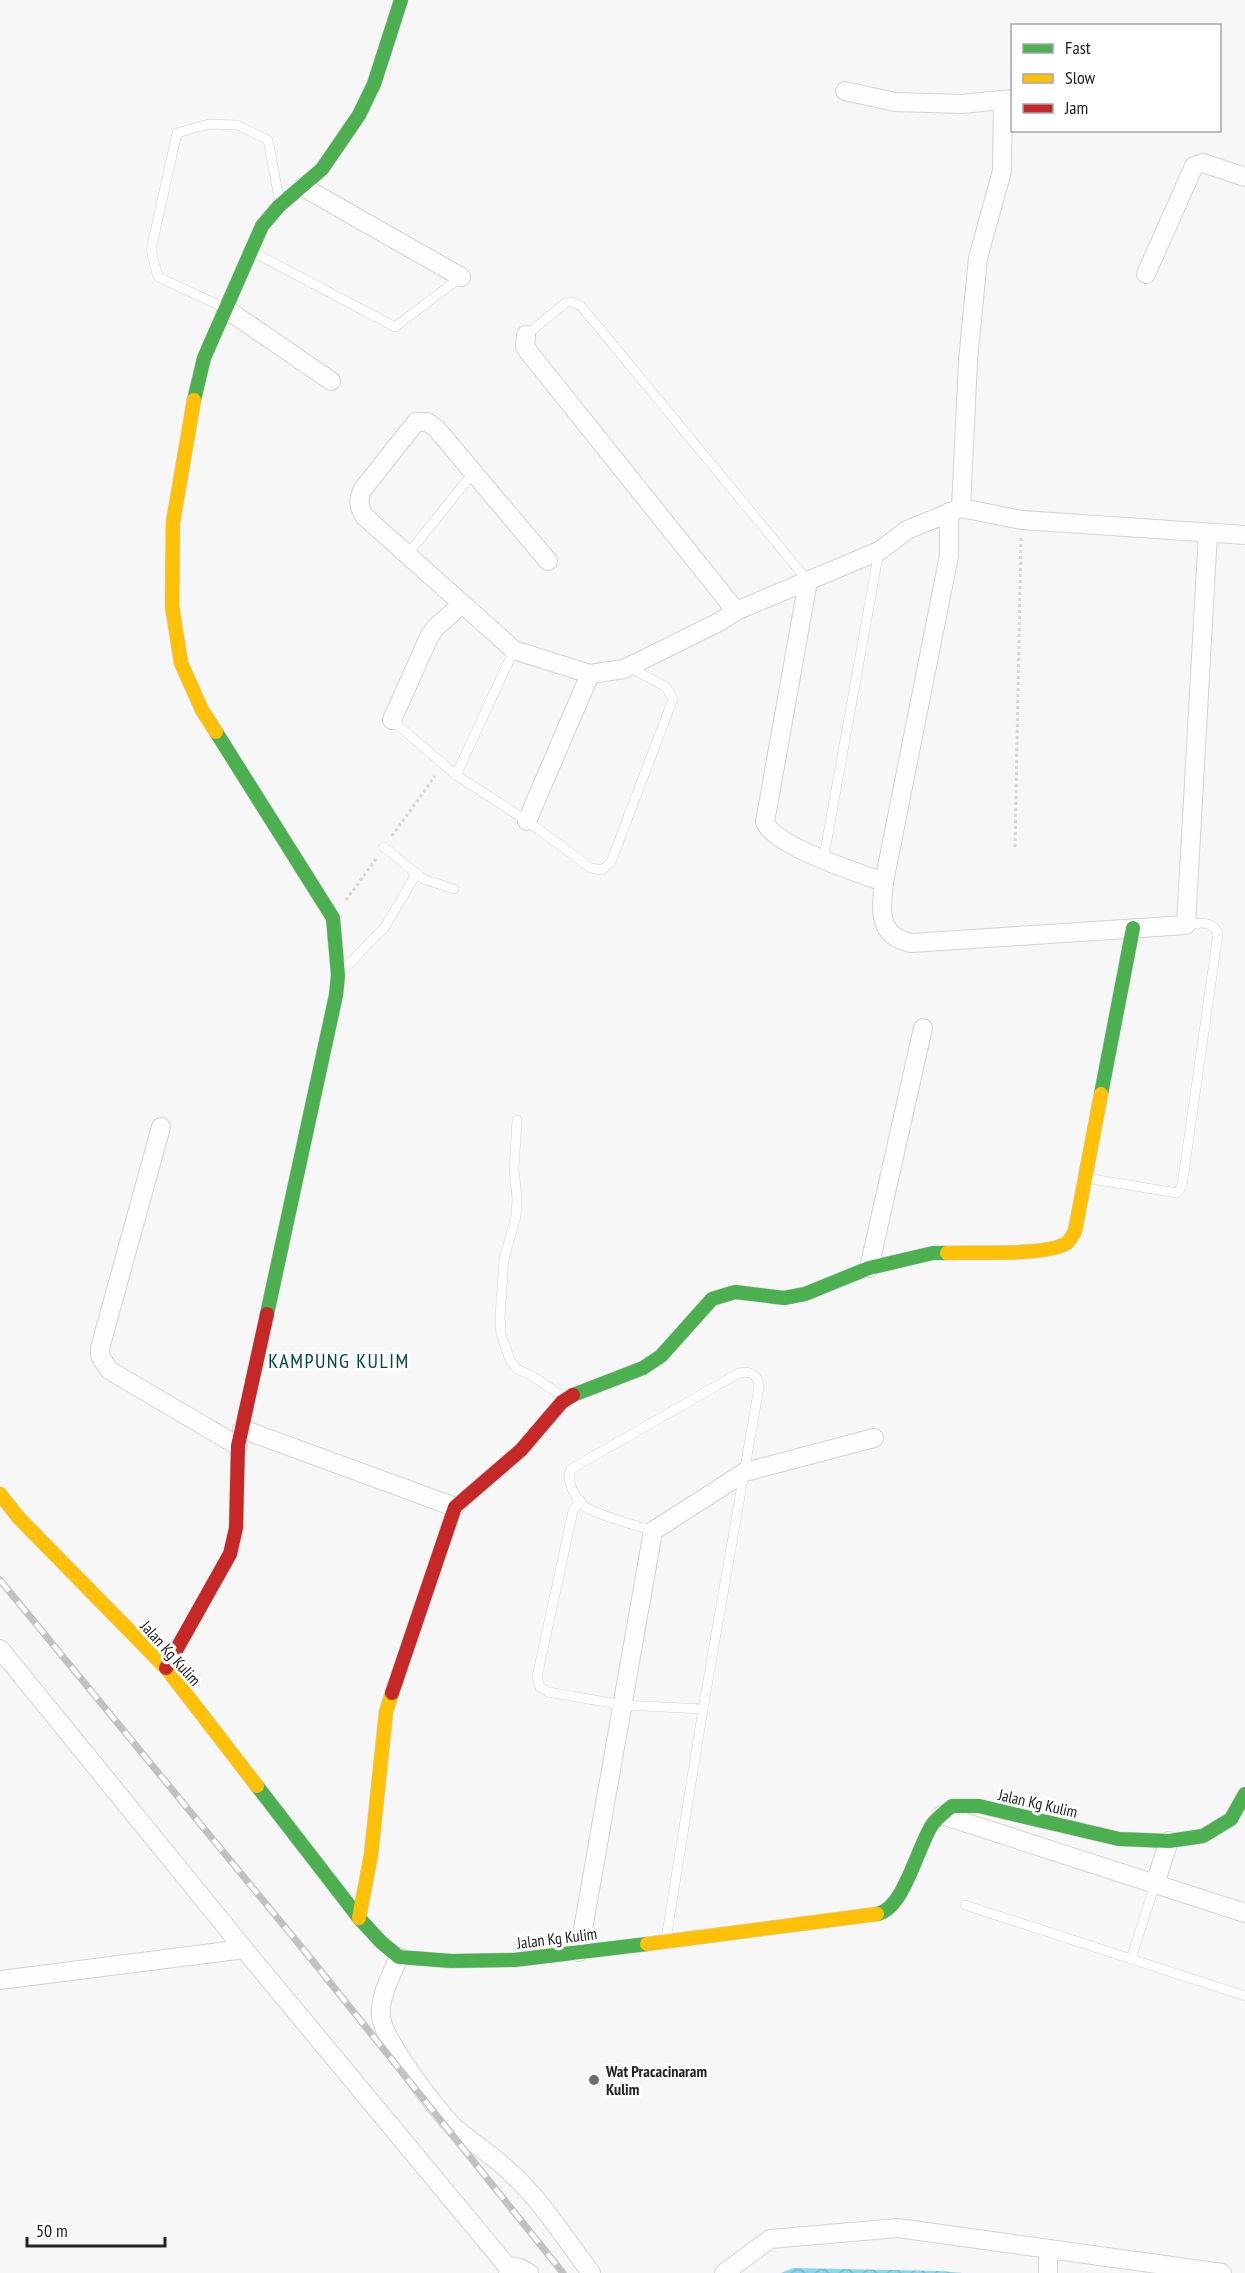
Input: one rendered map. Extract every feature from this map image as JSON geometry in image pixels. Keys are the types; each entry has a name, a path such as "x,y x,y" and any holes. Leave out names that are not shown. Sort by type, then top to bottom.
{"street":[{"path":"166,1668 230,1554 236,1528 240,1438 336,995 338,975 333,918 202,710 181,663 172,606 173,522 192,408 204,358 262,226 280,205 322,169 359,115 374,84 401,0"},
{"path":"845,92 895,102 962,104 1008,100 1002,171 978,258 949,556 884,882 882,905 884,924 890,934 898,940 911,943 1186,925 1208,533"},
{"path":"1146,274 1194,166 1203,163 1245,177"},
{"path":"303,187 461,277"},
{"path":"226,309 331,381"},
{"path":"526,335 527,350 736,611"},
{"path":"548,561 436,428 427,422 416,422 359,497 359,507 364,516 514,650 590,674 629,667 719,622 736,611 879,551 907,530 955,510 1022,520 1245,535"},
{"path":"808,581 765,822 767,827 776,834 823,862 884,882"},
{"path":"392,720 429,637 435,628 461,604"},
{"path":"527,821 590,674"},
{"path":"359,1918 371,1855 386,1712 455,1507 521,1450 562,1402 580,1391 643,1368 661,1356 712,1299 735,1292 784,1298 805,1294 869,1268 933,1253 1027,1251 1056,1247 1068,1242 1075,1231 1133,928"},
{"path":"869,1268 923,1028"},
{"path":"161,1126 100,1348 100,1356 110,1370 240,1438 455,1507"},
{"path":"579,1952 653,1531 745,1472 874,1438"},
{"name":"Jalan Kg Kulim","path":"0,1494 18,1517 166,1668 359,1918 381,1942 399,1957 451,1961 513,1960 857,1918 882,1913 900,1896 919,1848 933,1823 952,1806 979,1806 1119,1839 1169,1841 1203,1836 1231,1819 1245,1794"},
{"path":"0,1649 507,2270 520,2268 529,2273"},
{"path":"942,1815 1245,1913"},
{"path":"1155,1884 1169,1841"},
{"path":"0,1980 244,1949"},
{"path":"399,1957 381,2002 381,2019 388,2039 437,2108 454,2126 512,2173 591,2273"},
{"path":"724,2273 770,2239 898,2228 1222,2273"},
{"path":"1048,2249 1048,2273"}],"lane":[{"path":"226,309 158,277 150,250 177,133 209,124 237,125 268,140 280,205"},
{"path":"251,251 394,327 461,277"},
{"path":"526,335 567,302 581,306 808,581"},
{"path":"407,555 473,473"},
{"path":"823,862 879,551"},
{"path":"456,775 514,650"},
{"path":"392,720 456,775 527,821 596,871 608,867 673,699 666,687 629,667"},
{"path":"384,847 423,879 454,889"},
{"path":"338,975 385,927 416,874"},
{"path":"1085,1178 1177,1193 1182,1186 1218,933 1215,926 1207,923 1186,925"},
{"path":"517,1120 514,1168 516,1216 504,1259 501,1334 510,1360 517,1369 534,1377 559,1394 571,1396"},
{"path":"653,1531 588,1509 568,1480 569,1474 575,1466 739,1373 747,1371 754,1374 758,1379 759,1387 703,1709 666,1941"},
{"path":"580,1500 573,1511 537,1682 548,1692 623,1705 703,1709"},
{"path":"1131,1959 1155,1884"},
{"path":"965,1905 1245,1996"}],"path":[{"path":"1015,847 1022,520"}],"water":[{"path":"793,2268 941,2271 963,2273 781,2273"}],"railway":[{"path":"0,1580 312,1960 563,2273"}],"traffic: fast":[{"path":"194,400 204,358 262,226 279,206 322,169 359,115 374,84 401,0"},
{"path":"216,732 333,918 338,975 336,995 267,1314"},
{"path":"1101,1094 1133,928"},
{"path":"573,1395 643,1368 661,1356 712,1299 735,1292 784,1298 805,1294 869,1268 933,1253 947,1253"},
{"path":"257,1786 359,1918 381,1942 399,1957 451,1961 514,1960 647,1944"},
{"path":"877,1914 886,1910 895,1901 909,1876 926,1835 939,1817 952,1806 979,1806 1119,1839 1169,1841 1203,1836 1231,1819 1245,1794"}],"traffic: slow":[{"path":"194,400 173,522 172,606 181,663 202,710 216,732"},
{"path":"947,1253 1027,1252 1067,1243 1075,1231 1101,1094"},
{"path":"0,1494 18,1517 166,1668 257,1786"},
{"path":"359,1918 371,1855 386,1712 392,1693"},
{"path":"647,1944 877,1914"}],"traffic: jam":[{"path":"166,1668 230,1554 236,1528 238,1446 267,1314"},
{"path":"392,1693 455,1507 521,1450 562,1402 573,1395"}],"place":[{"name":"Wat Pracacinaram Kulim","path":"594,2080"}],"district":[{"name":"KAMPUNG KULIM","path":"339,1361"}]}
